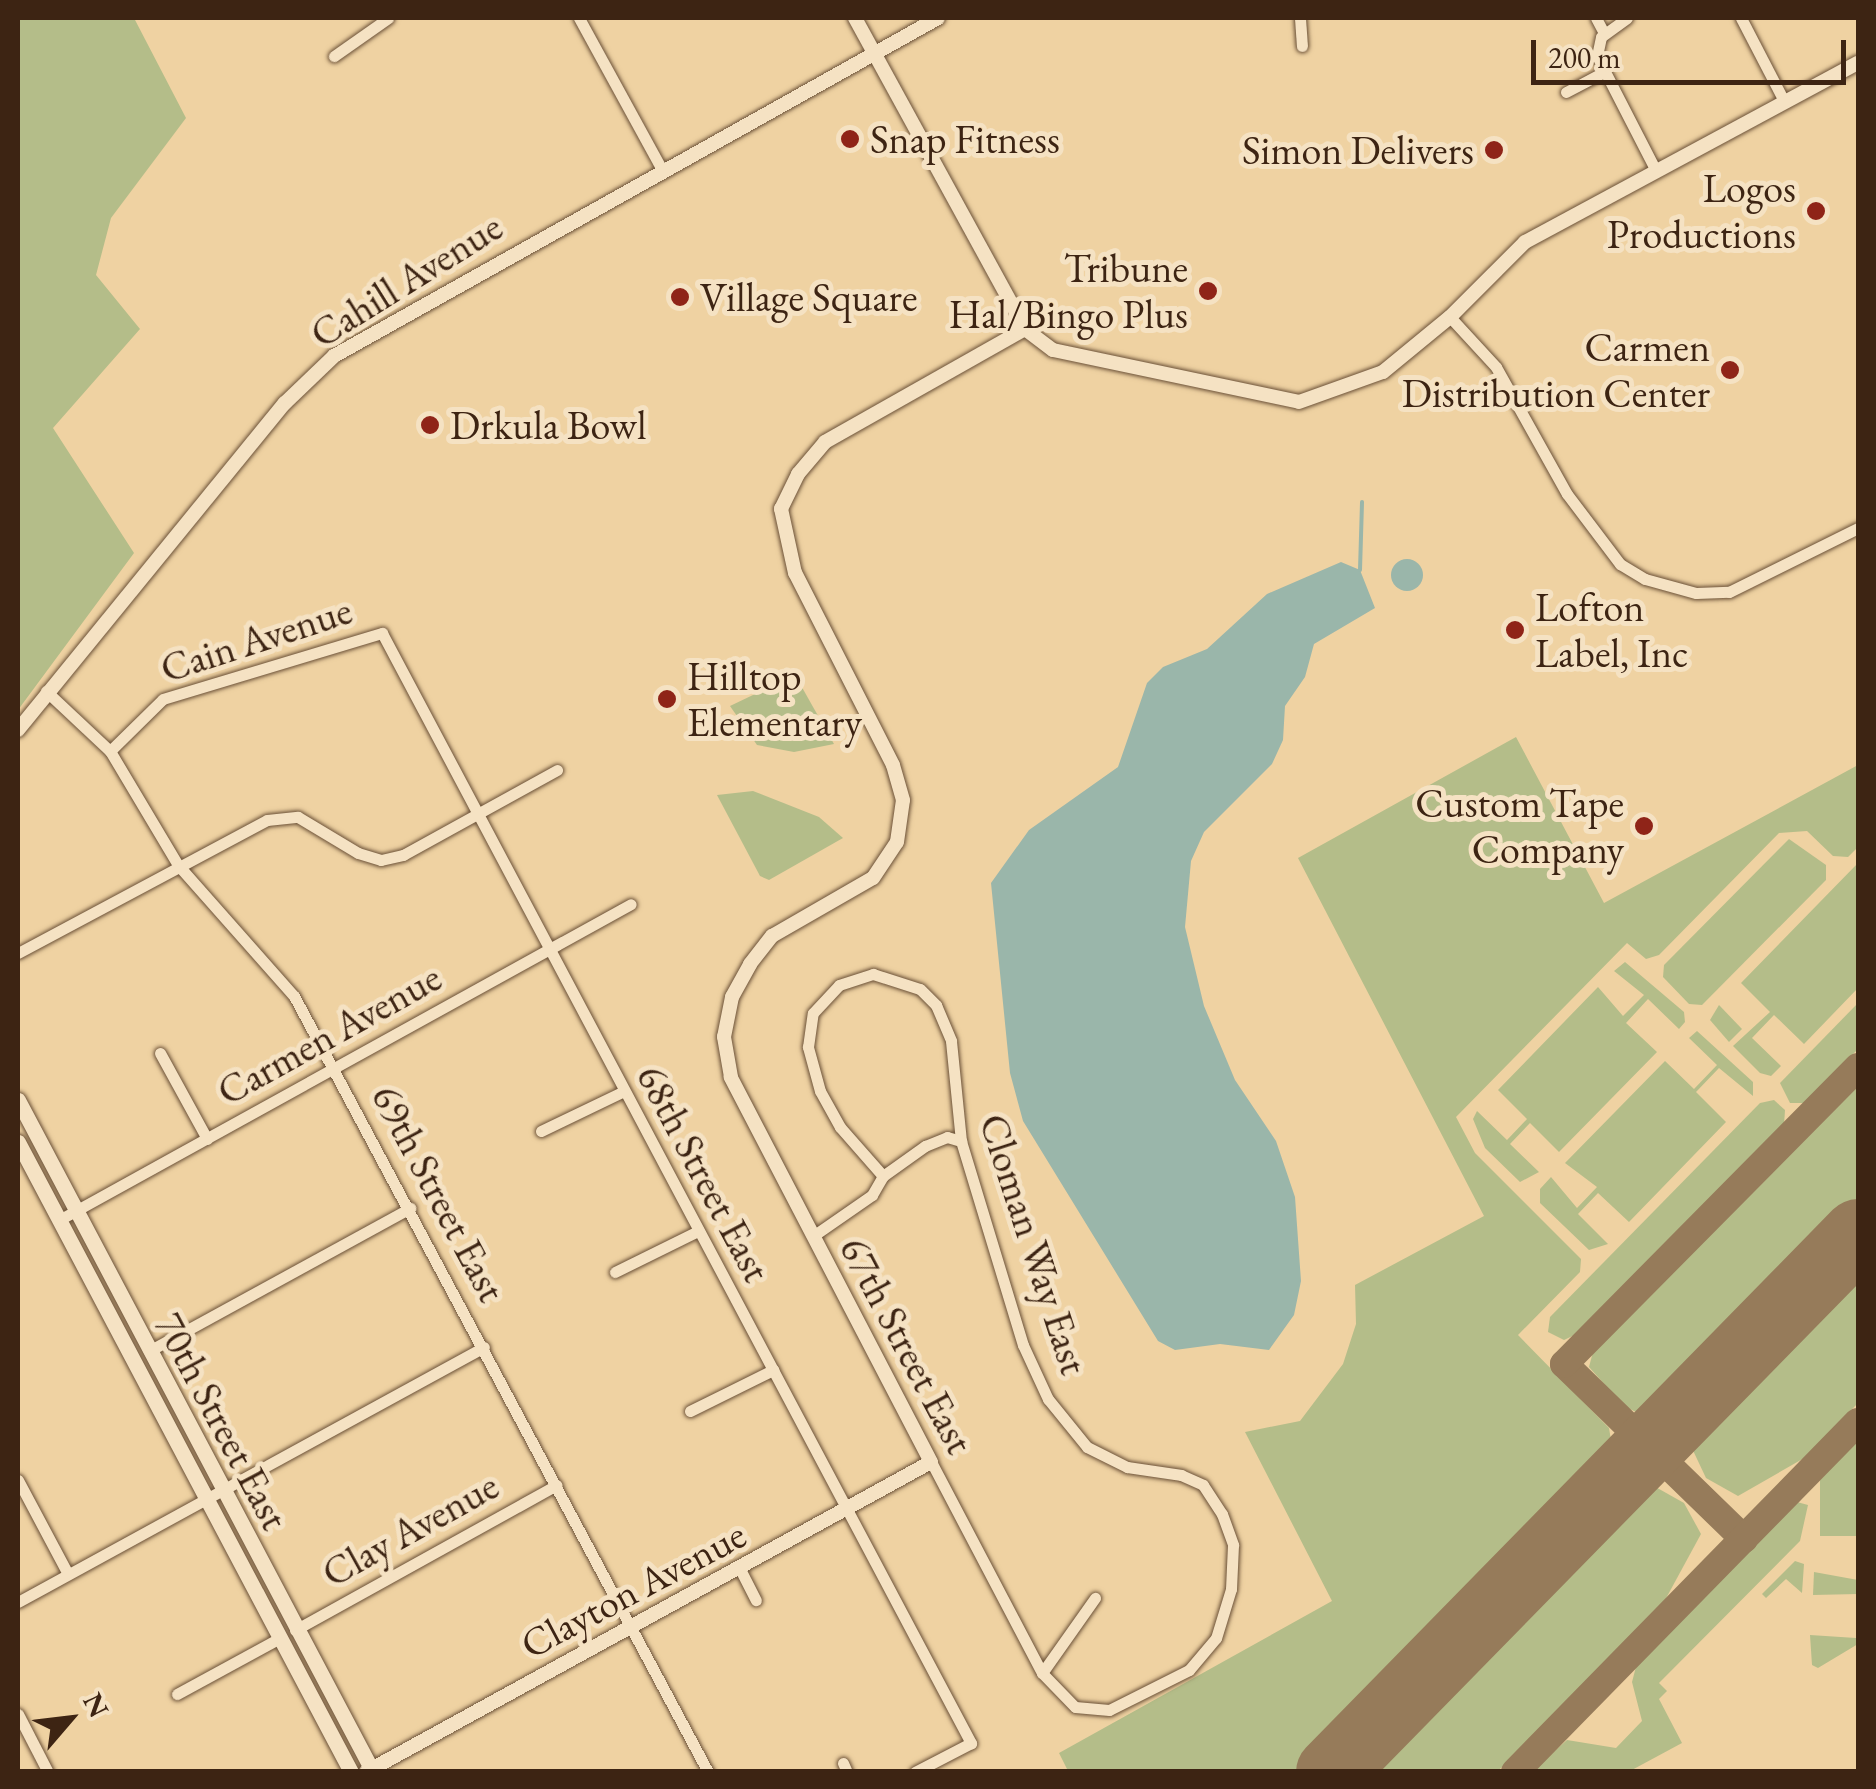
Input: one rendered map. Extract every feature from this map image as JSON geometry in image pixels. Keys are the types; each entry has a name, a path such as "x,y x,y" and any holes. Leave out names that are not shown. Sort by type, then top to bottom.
{"main road":[{"name":"70th Street East","path":"18,1100 149,1350 278,1639 351,1772"},
{"name":"70th Street East","path":"18,1142 214,1494 295,1630 370,1770"}],"street":[{"path":"334,56 388,18"},
{"path":"579,18 661,168"},
{"path":"855,18 1025,329 1053,350 1298,402 1383,372 1450,318 1525,242 1858,63"},
{"name":"Cahill Avenue","path":"18,730 46,690 285,403 334,356 661,168 938,18"},
{"path":"1300,18 1302,46"},
{"path":"1596,18 1604,33"},
{"path":"1627,18 1604,33 1597,56 1602,73 1656,171"},
{"path":"1741,18 1784,102"},
{"path":"1566,92 1602,73"},
{"path":"1450,318 1496,367 1567,494 1620,564 1645,578 1696,594 1729,592 1858,528"},
{"name":"67th Street East","path":"1025,329 825,442 798,474 781,509 794,573 894,766 903,800 896,842 873,878 772,936 732,997 724,1037 730,1077 931,1462 1042,1673 1075,1708"},
{"name":"Cain Avenue","path":"110,752 164,699 382,632"},
{"name":"68th Street East","path":"382,632 971,1743 914,1772"},
{"name":"69th Street East","path":"46,690 110,752 178,864 294,996 632,1626 702,1770"},
{"path":"18,953 178,864 267,820 298,817 358,853 382,860 478,815 557,770"},
{"name":"Carmen Avenue","path":"59,1220 631,904"},
{"name":"Cloman Way East","path":"883,1176 840,1127 820,1090 808,1046 813,1013 838,986 873,974 900,979 936,1005 951,1040 960,1141 1023,1345 1048,1400 1087,1447 1127,1467 1181,1475 1202,1486 1233,1546 1231,1589 1216,1638 1189,1670 1110,1710 1075,1708"},
{"path":"160,1052 207,1138"},
{"path":"541,1131 624,1092"},
{"path":"813,1236 872,1196 883,1176 925,1146 947,1138 960,1141"},
{"path":"149,1350 410,1208"},
{"path":"615,1272 698,1231"},
{"path":"18,1602 484,1348"},
{"path":"690,1412 772,1370"},
{"name":"Clayton Avenue","path":"370,1770 931,1462"},
{"path":"18,1480 67,1572"},
{"name":"Clay Avenue","path":"295,1630 557,1486"},
{"path":"740,1569 756,1600"},
{"path":"1042,1673 1095,1598"},
{"path":"178,1694 278,1639"},
{"path":"18,1714 42,1770"}],"green space":[{"path":"18,18 134,18 186,118 111,218 96,275 140,329 53,428 134,553 18,710"},
{"path":"795,675 834,744 794,752 757,745 730,706"},
{"path":"1516,737 1604,903 1858,765 1858,847 1848,857 1833,856 1807,831 1779,833 1659,955 1646,959 1627,943 1456,1117 1475,1153 1581,1259 1580,1272 1518,1335 1609,1428 1612,1446 1298,1771 1068,1771 1059,1753 1332,1601 1245,1432 1300,1421 1343,1364 1356,1324 1355,1285 1484,1216 1298,858"},
{"path":"753,791 819,817 843,838 769,880 760,876 717,795"},
{"path":"1789,839 1826,865 1826,880 1702,1005 1689,1004 1663,977 1664,965"},
{"path":"1858,863 1858,988 1804,1044 1774,1015 1752,1038 1781,1066 1771,1076 1760,1073 1733,1046 1770,1012 1741,983"},
{"path":"1625,962 1684,1012 1685,1022 1679,1029 1648,999 1626,1023 1657,1052 1559,1152 1530,1123 1510,1144 1539,1172 1520,1182 1485,1148 1473,1119 1477,1111 1507,1140 1527,1119 1498,1090 1598,987 1623,1016 1644,995 1614,971"},
{"path":"1858,1003 1858,1049 1805,1103 1790,1103 1780,1083"},
{"path":"1719,1005 1742,1029 1729,1042 1710,1020"},
{"path":"1697,1031 1753,1082 1753,1096 1719,1068 1696,1092 1726,1122 1629,1222 1598,1193 1578,1214 1608,1244 1589,1250 1540,1203 1540,1189 1551,1177 1577,1208 1597,1187 1565,1163 1665,1061 1694,1089 1717,1065 1689,1038"},
{"path":"1858,1078 1858,1199 1659,1403 1638,1413 1624,1406 1589,1367 1594,1348"},
{"path":"1774,1100 1785,1110 1784,1125 1581,1332 1564,1340 1548,1332 1550,1317 1760,1103"},
{"path":"1858,1269 1858,1403 1806,1457 1738,1496 1706,1478 1689,1442"},
{"path":"1858,1439 1858,1536 1820,1536 1820,1480"},
{"path":"1652,1485 1684,1503 1701,1534 1664,1602 1498,1771 1366,1771"},
{"path":"1797,1502 1808,1505 1800,1541 1659,1683 1667,1691 1659,1699 1682,1743 1630,1771 1532,1771 1567,1740 1616,1748 1642,1721 1632,1682 1637,1663"},
{"path":"1795,1561 1804,1564 1802,1593 1786,1579 1766,1598 1762,1594"},
{"path":"1814,1572 1858,1580 1858,1594 1813,1595"},
{"path":"1858,1599 1858,1644 1818,1668 1812,1665 1810,1635 1856,1638"}],"shaded area":[{"path":"1407,559 1419,563 1423,575 1419,587 1407,591 1395,587 1391,575 1395,563"},
{"path":"1341,562 1360,570 1375,608 1314,644 1305,677 1285,706 1283,740 1272,764 1204,832 1191,861 1185,927 1204,1006 1235,1080 1276,1141 1295,1197 1301,1281 1294,1315 1269,1350 1220,1344 1175,1350 1158,1341 1023,1121 1010,1073 991,883 1029,830 1118,767 1147,683 1163,667 1207,649 1267,594"}],"waterway":[{"path":"1360,570 1362,502"}],"taxiway":[{"path":"1744,1539 1564,1364 1858,1067"},
{"path":"1515,1772 1858,1422"}],"runway":[{"path":"1331,1772 1858,1234"}],"place":[{"name":"Snap Fitness","path":"850,139"},
{"name":"Simon Delivers","path":"1494,150"},
{"name":"Logos Productions","path":"1816,211"},
{"name":"Tribune Hal/Bingo Plus","path":"1208,291"},
{"name":"Village Square","path":"680,297"},
{"name":"Carmen Distribution Center","path":"1730,370"},
{"name":"Drkula Bowl","path":"430,425"},
{"name":"Lofton Label, Inc","path":"1515,630"},
{"name":"Hilltop Elementary","path":"667,699"},
{"name":"Custom Tape Company","path":"1644,826"}]}
